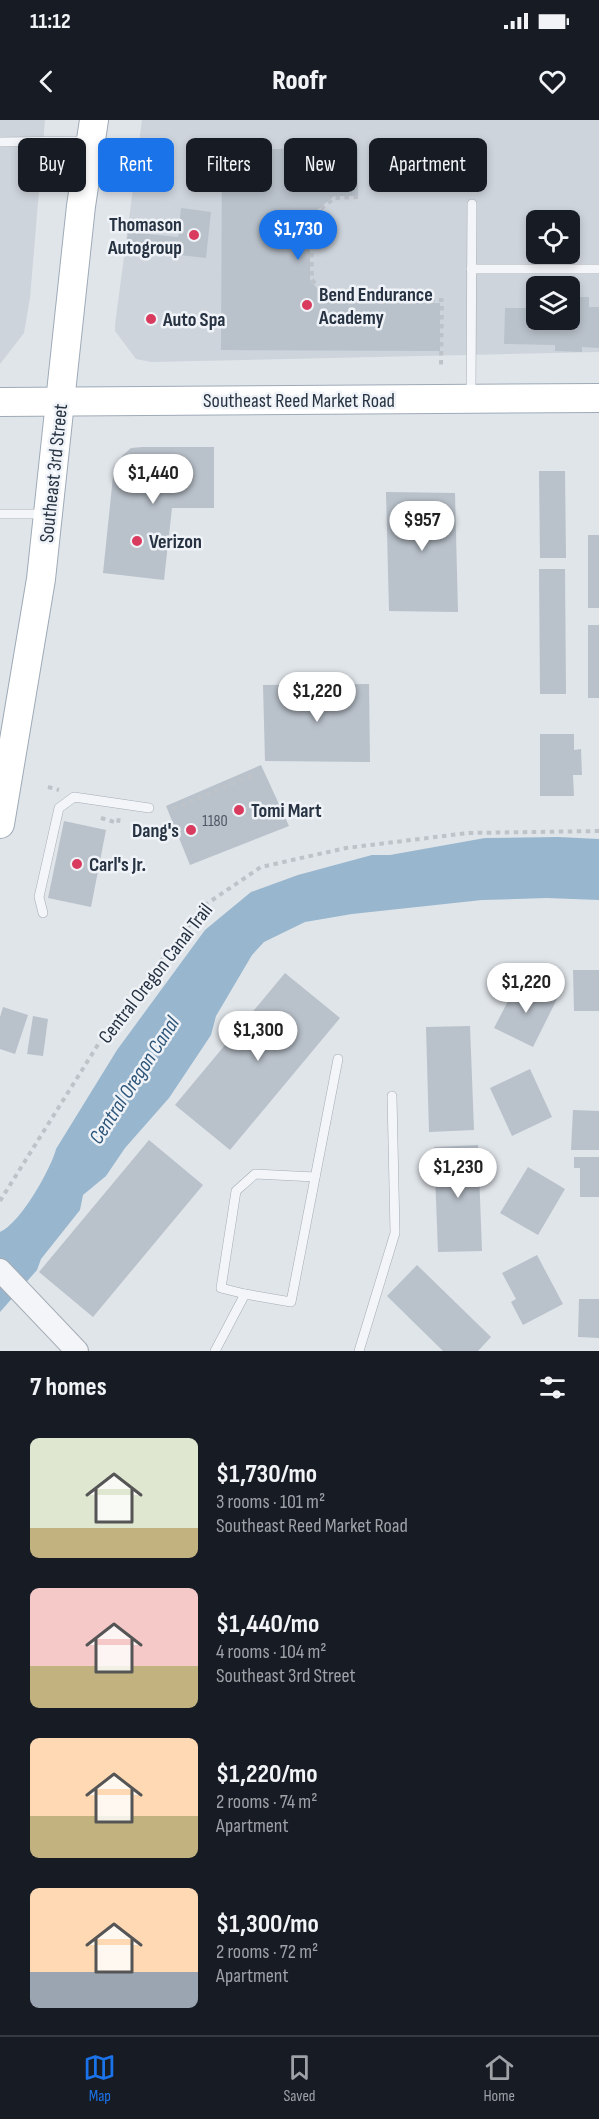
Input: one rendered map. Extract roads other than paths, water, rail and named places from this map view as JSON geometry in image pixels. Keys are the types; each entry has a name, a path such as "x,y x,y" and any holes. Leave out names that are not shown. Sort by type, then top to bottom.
{"main road":[{"name":"Southeast 3rd Street","path":"0,824 20,716 49,514 92,131"},
{"name":"Southeast Reed Market Road","path":"0,402 599,398"}],"street":[{"path":"0,1270 77,1351"}],"lane":[{"path":"0,142 92,131"},
{"path":"471,399 472,204"},
{"path":"471,269 599,269"},
{"path":"0,514 49,514"},
{"path":"43,913 39,897 59,808 65,801 74,797 149,808"},
{"path":"315,1177 255,1174 236,1191 221,1288 291,1302 338,1059"},
{"path":"359,1351 395,1233 392,1096"},
{"path":"215,1351 245,1294"}],"water":[{"name":"Central Oregon Canal","path":"485,838 599,839 599,900 547,898 482,900 352,914 305,922 264,942 252,955 216,1016 211,1035 169,1098 125,1148 106,1176 83,1195 80,1210 41,1259 37,1270 0,1312 0,1232 8,1227 25,1207 41,1182 56,1149 117,1050 205,930 251,892 298,875 372,855 390,855"}],"place":[{"name":"Thomason Autogroup","path":"194,235"},
{"name":"Bend Endurance Academy","path":"307,305"},
{"name":"Auto Spa","path":"151,319"},
{"name":"Verizon","path":"137,541"},
{"name":"Tomi Mart","path":"239,810"},
{"name":"Dang's","path":"191,830"},
{"name":"Carl's Jr.","path":"77,864"}]}
